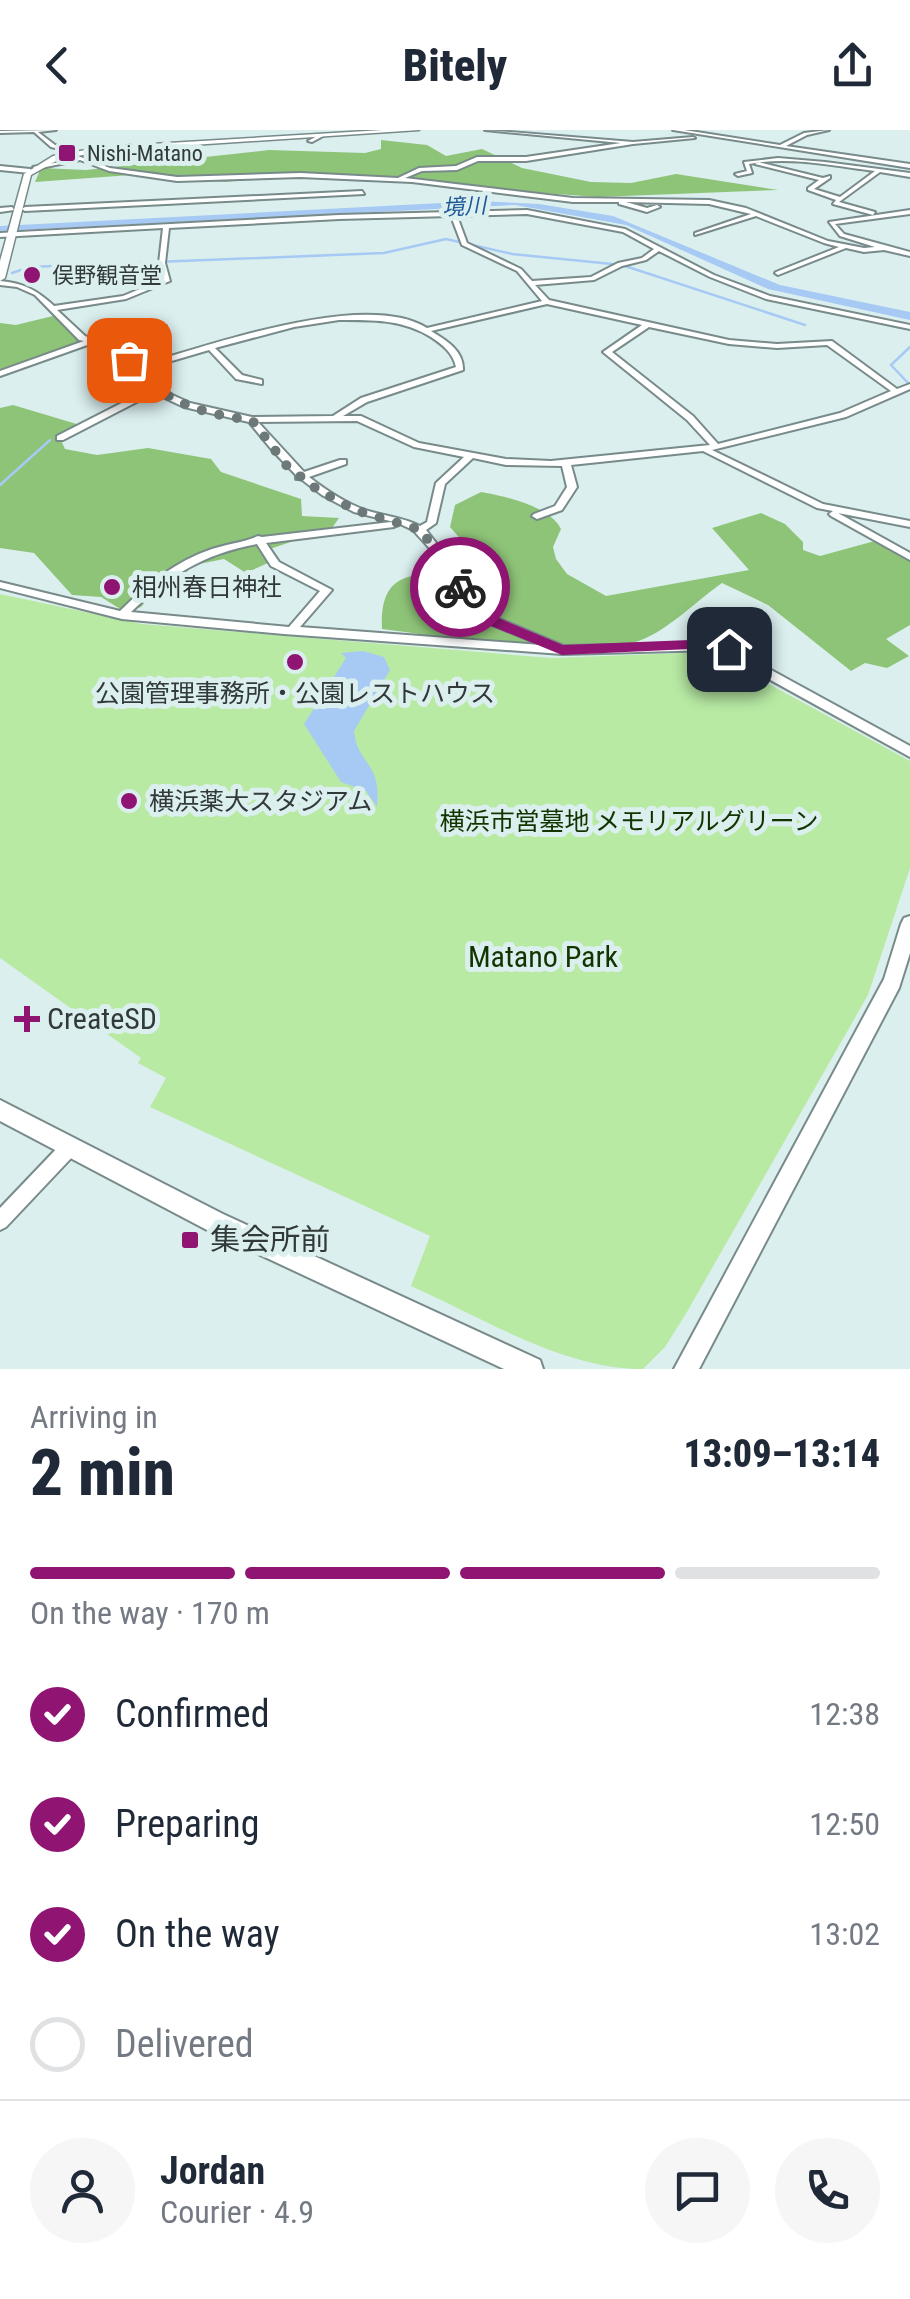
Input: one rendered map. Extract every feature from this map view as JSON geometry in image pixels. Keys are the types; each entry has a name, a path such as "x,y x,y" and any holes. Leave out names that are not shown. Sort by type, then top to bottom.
{"main road":[{"path":"0,281 33,169 71,153 416,130"}],"street":[{"path":"0,132 54,130"},
{"path":"491,130 633,143"},
{"path":"575,136 585,130"},
{"path":"675,130 910,166"},
{"path":"36,133 54,146 109,168 177,179 300,176 368,182 400,180 573,200 710,202 756,214 844,247 884,248"},
{"path":"400,180 420,169 456,168 472,160 526,159 712,133"},
{"path":"774,158 784,146 806,134 827,134"},
{"path":"808,150 827,134"},
{"path":"310,141 322,136"},
{"path":"891,163 895,152"},
{"path":"0,170 33,169 86,158"},
{"path":"749,162 774,158 910,175"},
{"path":"738,174 750,172 746,163 749,162"},
{"path":"749,162 824,180"},
{"path":"840,199 810,190 842,168"},
{"path":"877,172 835,203 884,216"},
{"path":"26,208 361,195 368,182"},
{"path":"608,199 647,210 661,208 636,198"},
{"path":"0,210 12,209"},
{"path":"0,235 14,230 509,211 593,221 625,231 768,298 910,327"},
{"path":"453,212 464,242 519,270 546,302"},
{"path":"910,212 831,223 842,235 910,254"},
{"path":"696,234 756,214"},
{"path":"56,308 135,294 168,280 162,264 166,226"},
{"path":"778,273 844,247"},
{"path":"531,282 592,279 618,265 644,259 658,249"},
{"path":"0,281 23,286 56,308 82,338 122,353 154,390 210,412 252,420 366,420 417,445 529,464 716,447 844,416 908,386"},
{"path":"430,329 546,302 743,344 829,344 894,390"},
{"path":"134,369 332,320 395,318 430,329 458,358 460,368 364,400 333,419"},
{"path":"648,325 607,352 690,418 716,447"},
{"path":"106,346 162,328"},
{"path":"0,374 91,341"},
{"path":"211,348 240,377 259,382"},
{"path":"60,438 154,390"},
{"path":"252,420 299,476 355,510 421,530 454,576 472,612 562,650"},
{"path":"698,449 731,459 910,557"},
{"path":"421,530 431,523 442,483 470,456"},
{"path":"299,476 343,462"},
{"path":"537,516 559,508 572,487 566,462"},
{"path":"820,506 910,524"},
{"path":"122,616 163,574 258,539 403,525"},
{"path":"258,539 276,564 327,590 292,630"},
{"path":"0,585 122,616 562,650 690,644 729,649 910,752"},
{"path":"686,1369 892,982 910,924"},
{"path":"0,1110 68,1149 372,1299 530,1369"},
{"path":"0,1221 68,1149"}],"green space":[{"path":"381,140 427,145 446,156 482,149 522,168 591,182 631,183 676,174 778,190 598,197 297,175 225,182 131,175 35,182 41,168 86,170 269,150 365,153 381,149"},
{"path":"61,314 81,338 91,341 0,374 0,323 16,325"},
{"path":"13,405 80,425 60,438 65,449 97,455 148,448 211,459 221,472 301,499 302,516 339,518 332,528 264,551 268,563 246,573 224,559 194,565 179,579 158,586 141,607 125,612 101,597 72,595 34,553 0,548 0,408"},
{"path":"481,492 526,503 547,514 561,529 553,547 556,559 567,574 606,596 749,570 712,528 761,513 785,524 803,542 803,550 820,556 882,539 910,553 910,625 886,639 909,656 887,668 865,663 851,671 768,605 722,583 656,633 620,646 517,647 382,629 383,606 398,582 410,576 476,569 478,559 450,527 455,505"},
{"name":"Matano Park","path":"0,594 142,624 551,658 710,652 910,761 910,868 868,995 687,1312 665,1347 643,1369 583,1361 553,1351 411,1286 430,1236 150,1107 166,1078 138,1063 141,1058 0,958"}],"water":[{"name":"境川","path":"480,201 539,204 613,216 780,285 910,312 910,320 768,289 626,225 515,205 0,231 0,226"},
{"path":"363,651 384,657 390,670 354,731 376,781 377,807 366,791 341,782 304,724 346,658 341,653"}],"waterway":[{"path":"12,273 30,267 384,253 446,239 512,254 622,265 805,325"},
{"path":"910,347 891,365 910,385"},
{"path":"0,485 50,440"}],"way so far":[{"path":"129,360 154,390 176,401 252,420 287,466 318,490 355,510 421,530 460,587"}],"place":[{"name":"Nishi-Matano","path":"67,153"},
{"name":"俣野観音堂","path":"32,275"},
{"name":"相州春日神社","path":"112,587"},
{"name":"公園管理事務所・公園レストハウス","path":"295,662"},
{"name":"横浜薬大スタジアム","path":"129,801"},
{"name":"CreateSD","path":"27,1019"},
{"name":"集会所前","path":"190,1240"}],"route":[{"path":"460,587 472,612 562,650 690,644 729,649"}],"park label":[{"name":"横浜市営墓地 メモリアルグリーン","path":"629,821"}]}
